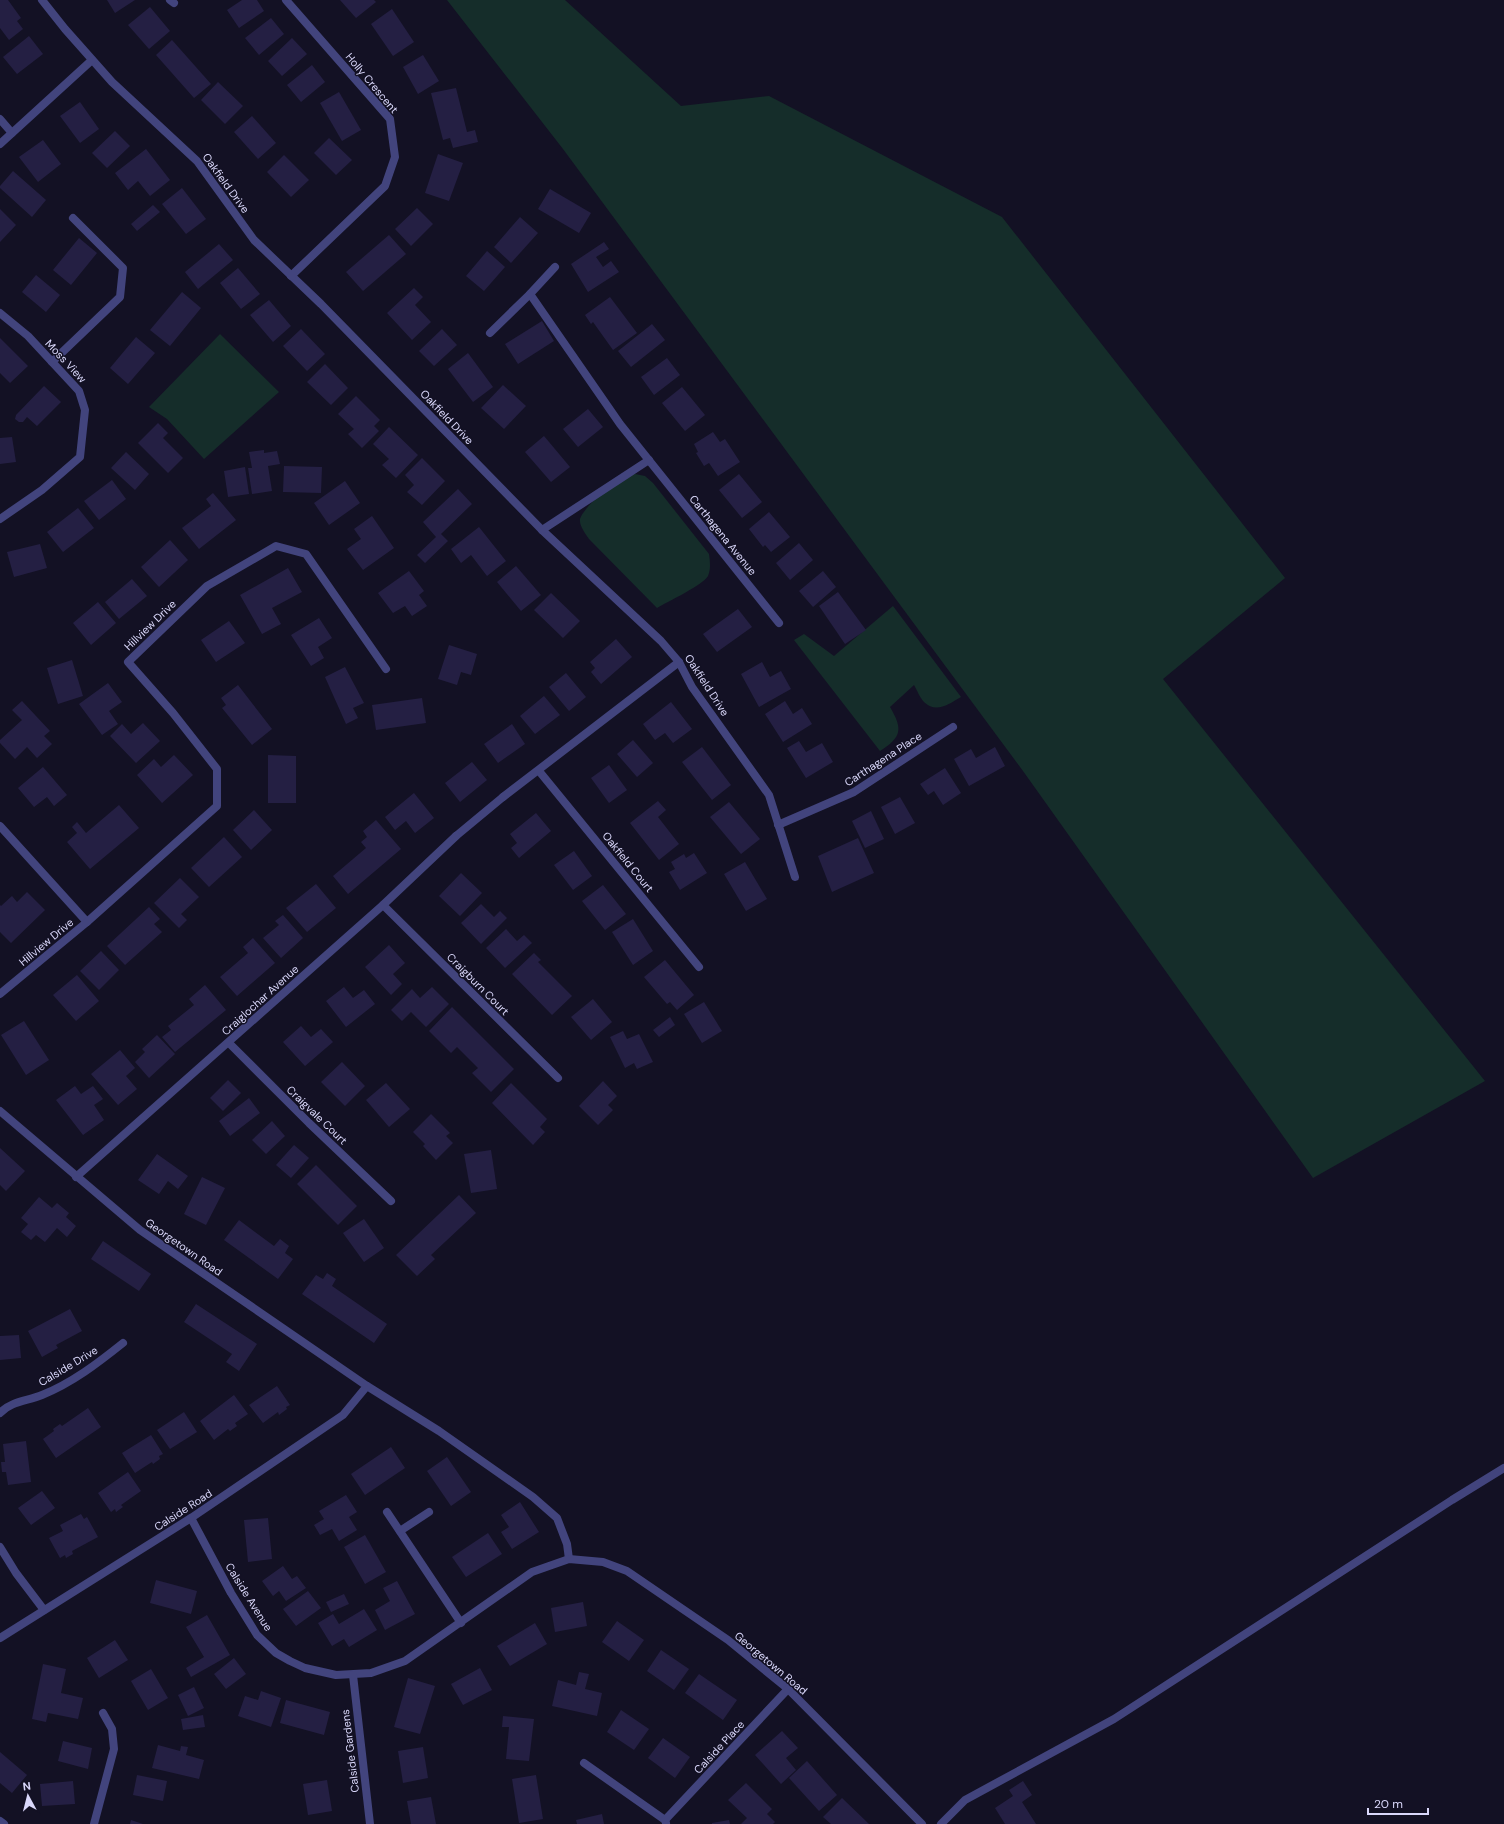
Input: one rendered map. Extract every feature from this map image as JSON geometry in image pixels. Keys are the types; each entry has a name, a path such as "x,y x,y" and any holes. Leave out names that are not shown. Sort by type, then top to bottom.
{"street":[{"name":"Oakfield Drive","path":"42,0 112,82 197,160 254,240 542,530 661,641 679,662 692,687 769,796 795,877"},
{"name":"Holly Crescent","path":"286,0 390,119 395,157 385,186 291,276"},
{"path":"0,144 92,60"},
{"path":"0,119 12,133"},
{"path":"52,362 120,297 123,268 73,218"},
{"path":"490,333 555,267"},
{"name":"Carthagena Avenue","path":"530,294 620,424 779,623"},
{"name":"Moss View","path":"0,313 28,336 79,391 85,410 80,457 42,490 0,519"},
{"path":"542,530 649,460"},
{"name":"Hillview Drive","path":"0,994 87,922 217,806 217,769 173,713 128,662 207,586 276,546 306,554 386,669"},
{"path":"539,771 679,662"},
{"name":"Carthagena Place","path":"778,825 854,792 953,727"},
{"name":"Craiglochar Avenue","path":"76,1177 383,905 456,836 503,797 539,771"},
{"name":"Oakfield Court","path":"539,771 699,967"},
{"name":"Hillview Drive","path":"0,826 87,922"},
{"name":"Craigburn Court","path":"383,905 558,1078"},
{"name":"Craigvale Court","path":"229,1043 309,1123 391,1201"},
{"name":"Georgetown Road","path":"0,1111 140,1230 367,1386 439,1431 533,1496 557,1518 568,1544 569,1559 603,1562 628,1571 728,1640 788,1689 922,1824"},
{"name":"Calside Drive","path":"0,1413 7,1406 42,1395 95,1366 123,1343"},
{"name":"Calside Road","path":"0,1638 191,1518 344,1415 367,1386"},
{"path":"941,1824 966,1800 1114,1719 1445,1504 1504,1468"},
{"path":"387,1512 461,1623"},
{"path":"400,1531 429,1512"},
{"name":"Calside Avenue","path":"191,1518 231,1593 257,1635 276,1653 305,1668 336,1674 352,1675 388,1668 405,1661 532,1572 569,1559"},
{"path":"0,1547 44,1610"},
{"name":"Calside Gardens","path":"352,1675 370,1824"},
{"name":"Calside Place","path":"584,1763 666,1822 788,1689"},
{"path":"94,1824 114,1749 112,1729 104,1713"},
{"path":"0,1821 4,1824"}],"green space":[{"path":"447,0 565,0 681,106 769,96 1002,217 1285,578 1163,679 1485,1081 1313,1178 1023,771 563,149"},
{"path":"220,334 279,392 204,459 167,419 149,407"},
{"path":"635,474 645,476 653,483 709,554 710,571 705,580 657,608 589,539 580,522 582,514 607,488 621,478"},
{"path":"893,606 961,697 942,707 938,708 929,706 924,702 914,685 890,707 897,721 898,732 893,741 880,751 794,640 804,634 834,656"}],"building":[{"path":"0,0 8,0 21,18 17,21 23,29 9,40 0,28"},
{"path":"107,0 135,0 115,13"},
{"path":"242,0 257,0 264,11 239,28 227,10"},
{"path":"340,0 374,0 376,2 356,18"},
{"path":"150,7 170,31 149,49 128,25"},
{"path":"392,9 414,42 393,56 371,24"},
{"path":"271,18 284,34 259,55 245,38"},
{"path":"29,36 43,54 17,74 3,57"},
{"path":"292,38 307,54 282,76 268,61"},
{"path":"172,40 211,84 194,98 156,55"},
{"path":"423,55 439,81 418,94 403,67"},
{"path":"312,65 325,82 301,102 287,85"},
{"path":"218,82 243,106 225,124 201,100"},
{"path":"456,88 467,132 475,130 478,142 453,148 450,138 443,140 431,93"},
{"path":"339,92 361,130 342,141 320,103"},
{"path":"80,102 99,129 80,143 60,116"},
{"path":"252,116 276,143 258,159 234,132"},
{"path":"115,131 130,146 107,168 92,153"},
{"path":"329,138 352,160 336,175 314,153"},
{"path":"43,140 61,164 38,182 19,157"},
{"path":"146,149 170,180 150,196 138,181 128,190 115,173"},
{"path":"438,154 463,163 449,201 425,193"},
{"path":"284,155 309,180 291,197 267,172"},
{"path":"13,171 46,200 32,217 0,188 0,186"},
{"path":"182,188 206,219 186,234 162,204"},
{"path":"550,189 591,213 579,233 538,209"},
{"path":"153,205 160,212 137,231 131,224"},
{"path":"417,208 433,224 411,246 395,229"},
{"path":"0,209 16,225 0,242"},
{"path":"520,217 538,233 511,263 494,247"},
{"path":"389,235 406,254 363,291 346,272"},
{"path":"79,238 97,253 71,285 53,270"},
{"path":"604,242 609,249 596,257 603,267 611,261 619,272 588,292 571,264"},
{"path":"219,244 233,260 198,289 185,272"},
{"path":"487,251 505,267 484,291 466,276"},
{"path":"238,268 260,294 241,309 220,283"},
{"path":"36,275 60,295 46,312 22,292"},
{"path":"414,288 423,297 415,305 431,322 412,340 387,313"},
{"path":"182,292 201,308 170,346 150,330"},
{"path":"610,297 637,333 613,350 593,322 591,324 585,315"},
{"path":"269,300 291,326 273,342 250,315"},
{"path":"542,321 554,341 518,364 505,344"},
{"path":"652,324 665,340 631,367 618,351"},
{"path":"301,329 325,354 307,371 283,346"},
{"path":"442,329 457,345 434,366 419,351"},
{"path":"136,337 155,353 128,384 110,368"},
{"path":"0,338 28,366 10,383 0,373"},
{"path":"468,353 493,387 473,402 448,369"},
{"path":"667,358 680,375 654,395 641,377"},
{"path":"325,364 348,388 331,405 307,382"},
{"path":"503,385 526,406 504,429 481,408"},
{"path":"44,386 61,402 37,426 27,417 23,422 19,422 15,419 16,415"},
{"path":"682,387 705,415 685,431 662,403"},
{"path":"356,396 380,420 374,426 379,431 362,448 348,434 354,429 338,414"},
{"path":"588,409 603,427 578,447 563,429"},
{"path":"158,423 168,433 163,438 183,458 168,473 138,443"},
{"path":"389,427 418,455 396,478 382,465 389,459 373,444"},
{"path":"713,432 720,442 725,439 740,462 718,476 709,463 704,466 696,453 698,452 694,444"},
{"path":"544,436 570,467 551,482 525,452"},
{"path":"12,437 16,462 0,464 0,438"},
{"path":"264,450 264,453 277,451 280,464 268,466 272,491 252,494 248,468 252,468 249,452"},
{"path":"126,452 149,474 135,490 111,468"},
{"path":"422,458 445,481 422,505 407,492 414,485 405,475"},
{"path":"284,466 322,467 321,493 283,492"},
{"path":"245,467 249,494 228,497 224,471"},
{"path":"739,474 762,502 742,518 719,490"},
{"path":"112,480 126,499 99,520 84,501"},
{"path":"345,481 360,503 329,525 314,503"},
{"path":"458,489 472,504 441,534 448,541 425,563 417,555 436,537 423,522"},
{"path":"213,493 236,520 199,549 182,528 211,506 206,499"},
{"path":"78,508 94,528 63,552 47,532"},
{"path":"769,512 790,537 771,552 765,545 763,547 749,529"},
{"path":"372,516 394,548 363,570 347,549 361,539 354,529"},
{"path":"479,527 506,561 487,576 471,555 461,563 451,549"},
{"path":"170,540 188,560 159,587 141,567"},
{"path":"799,543 813,560 790,580 776,563"},
{"path":"40,544 47,568 14,577 7,552"},
{"path":"516,566 541,595 521,611 497,582"},
{"path":"288,568 302,592 272,608 281,624 262,634 240,595"},
{"path":"409,571 424,591 419,595 427,606 412,616 405,606 393,613 378,593"},
{"path":"823,571 836,587 813,607 799,591"},
{"path":"132,579 147,596 119,619 105,602"},
{"path":"838,592 866,630 845,644 819,606"},
{"path":"551,593 580,621 563,638 534,610"},
{"path":"98,602 116,623 91,645 73,623"},
{"path":"738,609 752,627 717,652 703,634"},
{"path":"319,618 332,638 318,647 324,658 311,666 291,635"},
{"path":"229,621 245,643 216,662 201,640"},
{"path":"616,639 632,657 601,684 591,672 595,668 590,662"},
{"path":"449,645 477,654 471,675 461,672 457,685 438,679"},
{"path":"72,660 83,696 58,704 47,668"},
{"path":"762,662 770,677 781,671 791,689 759,707 741,674"},
{"path":"345,667 364,703 353,708 358,718 346,724 325,677"},
{"path":"566,673 586,697 569,711 549,687"},
{"path":"108,683 122,702 109,711 118,724 102,735 79,704"},
{"path":"238,685 272,729 252,745 222,708 226,705 221,698"},
{"path":"544,696 560,715 535,734 520,716"},
{"path":"422,698 426,723 376,730 372,705"},
{"path":"22,701 50,731 44,736 52,744 37,758 27,747 15,759 0,743 0,740 22,720 12,710"},
{"path":"785,701 793,714 802,708 812,724 783,742 765,714"},
{"path":"671,702 692,729 673,743 665,733 655,740 643,724"},
{"path":"143,723 160,741 136,763 110,736 122,724 131,734"},
{"path":"512,724 525,744 498,763 484,744"},
{"path":"633,740 653,763 637,777 617,754"},
{"path":"799,741 806,752 822,743 833,762 806,778 787,748"},
{"path":"702,747 731,785 712,800 682,762"},
{"path":"995,747 1005,766 969,786 954,759 971,749 976,758"},
{"path":"174,755 193,775 162,803 137,775 154,759 161,767"},
{"path":"268,755 296,756 296,803 268,803"},
{"path":"472,762 487,780 460,802 445,783"},
{"path":"609,765 627,790 609,803 591,778"},
{"path":"43,767 67,795 54,806 47,797 34,807 18,788"},
{"path":"945,768 961,793 943,805 934,791 928,795 920,784"},
{"path":"414,793 434,818 415,833 406,821 395,830 385,817"},
{"path":"900,797 915,823 895,834 881,807"},
{"path":"658,801 666,810 658,817 679,844 659,860 630,823"},
{"path":"729,802 760,839 741,854 710,817"},
{"path":"119,805 139,828 90,869 67,842 77,833 72,827 77,822 86,833"},
{"path":"254,810 272,830 251,850 233,830"},
{"path":"871,811 884,839 865,848 852,821"},
{"path":"536,813 551,831 519,858 511,848 517,843 510,834"},
{"path":"376,820 401,849 348,894 333,876 366,848 361,842 367,837 363,831"},
{"path":"224,837 242,857 209,887 191,868"},
{"path":"858,838 874,873 832,892 818,856"},
{"path":"574,851 592,876 573,890 554,865"},
{"path":"694,853 707,873 680,890 669,872 675,869 671,862 684,854 686,858"},
{"path":"745,862 767,899 746,911 724,874"},
{"path":"461,873 482,893 460,916 439,896"},
{"path":"180,878 199,897 181,914 187,920 179,928 154,903"},
{"path":"316,884 336,908 307,932 286,908"},
{"path":"603,885 626,914 605,930 582,901"},
{"path":"27,892 45,910 11,943 0,932 0,905 1,906 12,896 17,902"},
{"path":"481,904 494,917 500,911 507,918 481,944 461,923"},
{"path":"149,907 160,919 154,924 162,932 125,965 107,946"},
{"path":"283,915 303,938 281,958 263,938 279,925 275,921"},
{"path":"633,919 653,951 633,965 612,932"},
{"path":"506,929 517,941 524,935 532,943 505,968 486,948"},
{"path":"253,938 275,963 237,996 220,977 248,953 243,947"},
{"path":"389,945 405,963 393,974 402,984 391,995 365,967"},
{"path":"101,951 119,970 99,990 80,971"},
{"path":"534,953 541,960 538,962 572,996 552,1015 512,974"},
{"path":"665,960 694,995 677,1010 670,1002 667,1004 644,977"},
{"path":"77,975 99,1001 76,1021 53,995"},
{"path":"205,985 226,1010 175,1052 162,1037 171,1030 168,1026 194,1005 189,999"},
{"path":"344,987 353,998 364,990 375,1004 346,1027 326,1001"},
{"path":"432,987 449,1004 426,1027 411,1012 402,1021 391,1010 412,989 420,998"},
{"path":"593,999 612,1022 591,1040 571,1017"},
{"path":"704,1002 722,1031 702,1043 684,1014"},
{"path":"452,1007 514,1069 491,1092 472,1073 478,1068 457,1047 451,1053 429,1031"},
{"path":"670,1017 675,1025 659,1037 653,1030"},
{"path":"24,1021 49,1060 26,1075 1,1035"},
{"path":"301,1026 311,1037 321,1029 333,1042 305,1066 283,1042"},
{"path":"623,1031 627,1039 639,1034 653,1062 637,1069 634,1063 625,1068 610,1037"},
{"path":"157,1035 175,1054 149,1078 135,1062 145,1052 142,1049"},
{"path":"120,1050 135,1068 126,1076 137,1089 118,1105 91,1074"},
{"path":"342,1062 365,1086 345,1106 321,1082"},
{"path":"228,1080 241,1093 223,1111 210,1098"},
{"path":"603,1081 617,1096 608,1105 613,1110 598,1125 579,1106"},
{"path":"386,1083 410,1109 389,1127 366,1100"},
{"path":"511,1083 547,1119 540,1127 545,1132 533,1145 492,1103"},
{"path":"75,1086 81,1094 93,1086 103,1099 94,1105 104,1120 83,1135 56,1100"},
{"path":"249,1098 260,1113 230,1136 219,1121"},
{"path":"431,1114 450,1133 446,1136 453,1143 436,1160 423,1146 425,1144 413,1132"},
{"path":"272,1121 285,1136 266,1154 252,1140"},
{"path":"294,1145 309,1158 291,1178 276,1165"},
{"path":"0,1148 25,1171 6,1191 0,1185"},
{"path":"491,1150 497,1189 471,1193 464,1154"},
{"path":"157,1154 188,1176 178,1189 168,1181 159,1194 138,1180"},
{"path":"316,1165 357,1206 338,1225 297,1184"},
{"path":"202,1177 225,1188 206,1225 184,1214"},
{"path":"459,1195 476,1213 431,1255 435,1259 417,1276 396,1255"},
{"path":"39,1197 52,1208 57,1203 69,1213 66,1217 76,1226 67,1237 57,1228 45,1242 36,1235 31,1240 21,1232 28,1224 21,1218"},
{"path":"364,1219 384,1248 364,1262 343,1233"},
{"path":"239,1220 274,1246 280,1239 289,1246 285,1253 293,1259 278,1279 224,1240"},
{"path":"103,1241 151,1274 139,1291 91,1259"},
{"path":"327,1273 336,1279 332,1286 387,1324 374,1343 302,1294 316,1275 323,1279"},
{"path":"196,1304 257,1344 239,1371 226,1362 232,1354 184,1322"},
{"path":"70,1309 82,1331 56,1345 58,1348 42,1357 28,1331"},
{"path":"19,1335 21,1358 0,1360 0,1336"},
{"path":"277,1386 290,1405 286,1407 287,1409 279,1415 278,1412 263,1423 249,1405"},
{"path":"234,1395 248,1414 235,1423 237,1426 230,1431 228,1429 214,1440 200,1421"},
{"path":"88,1408 101,1427 56,1458 43,1439 54,1431 53,1429 60,1424 62,1426"},
{"path":"184,1412 197,1432 170,1449 157,1430"},
{"path":"151,1435 163,1454 159,1456 160,1459 153,1464 152,1462 135,1473 122,1453"},
{"path":"26,1441 31,1482 8,1485 6,1472 2,1472 1,1462 5,1462 3,1444"},
{"path":"391,1447 405,1468 365,1495 351,1474"},
{"path":"447,1457 471,1492 451,1506 427,1471"},
{"path":"128,1472 141,1491 121,1505 123,1507 116,1512 115,1509 111,1512 98,1493"},
{"path":"42,1491 55,1508 31,1525 18,1508"},
{"path":"346,1495 357,1512 349,1517 357,1530 339,1541 332,1529 320,1535 314,1525 324,1519 319,1511"},
{"path":"520,1502 539,1532 512,1549 501,1532 509,1527 501,1515"},
{"path":"81,1514 84,1519 87,1517 98,1537 72,1551 73,1554 66,1558 65,1555 60,1558 49,1538 63,1531 60,1525"},
{"path":"268,1518 272,1559 248,1562 244,1520"},
{"path":"488,1533 502,1554 466,1577 452,1557"},
{"path":"365,1535 386,1572 365,1584 344,1547"},
{"path":"283,1566 292,1579 297,1576 306,1588 286,1601 279,1591 273,1596 262,1581"},
{"path":"156,1580 197,1591 191,1614 150,1603"},
{"path":"397,1581 415,1614 385,1630 375,1610 390,1601 383,1588"},
{"path":"308,1591 321,1608 296,1626 283,1609"},
{"path":"344,1594 349,1604 331,1612 326,1602"},
{"path":"583,1602 587,1626 555,1632 551,1608"},
{"path":"364,1609 377,1630 349,1647 344,1639 332,1646 318,1623 333,1614 339,1624"},
{"path":"207,1615 230,1655 191,1677 186,1668 204,1657 186,1627"},
{"path":"617,1621 644,1640 629,1661 602,1642"},
{"path":"535,1623 547,1644 510,1666 497,1646"},
{"path":"115,1640 128,1660 99,1678 87,1658"},
{"path":"661,1650 689,1669 674,1690 647,1671"},
{"path":"234,1658 246,1674 226,1689 214,1674"},
{"path":"43,1664 66,1669 61,1693 83,1698 78,1719 48,1713 46,1722 32,1719"},
{"path":"480,1668 492,1690 463,1705 451,1684"},
{"path":"151,1669 168,1698 148,1710 131,1681"},
{"path":"579,1672 589,1674 585,1689 602,1693 597,1716 552,1706 558,1680 576,1685"},
{"path":"699,1674 737,1700 723,1720 685,1693"},
{"path":"408,1678 435,1686 420,1734 394,1727"},
{"path":"194,1687 204,1708 188,1716 178,1695"},
{"path":"261,1691 281,1698 271,1727 238,1716 245,1696 258,1700"},
{"path":"286,1700 330,1712 324,1735 280,1723"},
{"path":"621,1710 649,1729 634,1750 607,1732"},
{"path":"203,1715 205,1727 183,1730 181,1719"},
{"path":"503,1716 534,1719 529,1761 506,1759 509,1727 502,1727"},
{"path":"782,1731 798,1748 786,1758 796,1770 781,1784 755,1755"},
{"path":"663,1738 690,1757 675,1778 648,1758"},
{"path":"63,1741 92,1748 88,1769 58,1761"},
{"path":"158,1745 180,1751 181,1746 188,1747 186,1755 204,1760 199,1779 152,1768"},
{"path":"423,1747 428,1778 403,1783 398,1751"},
{"path":"0,1752 27,1775 12,1793 0,1783"},
{"path":"807,1761 837,1795 819,1811 789,1778"},
{"path":"137,1775 167,1781 163,1801 133,1795"},
{"path":"536,1775 543,1819 519,1823 512,1779"},
{"path":"327,1780 332,1811 308,1815 303,1784"},
{"path":"73,1781 75,1804 42,1806 40,1784"},
{"path":"1023,1781 1032,1795 1022,1802 1036,1824 1005,1824 995,1808 1013,1796 1009,1790"},
{"path":"746,1783 772,1809 767,1814 775,1822 773,1824 741,1824 747,1818 728,1800"},
{"path":"431,1797 436,1824 411,1824 407,1801"},
{"path":"842,1798 869,1824 831,1824 823,1817"},
{"path":"602,1814 604,1824 577,1824 576,1820"},
{"path":"131,1820 143,1824 130,1824"},
{"path":"729,1820 730,1824 712,1824 712,1823"}]}
